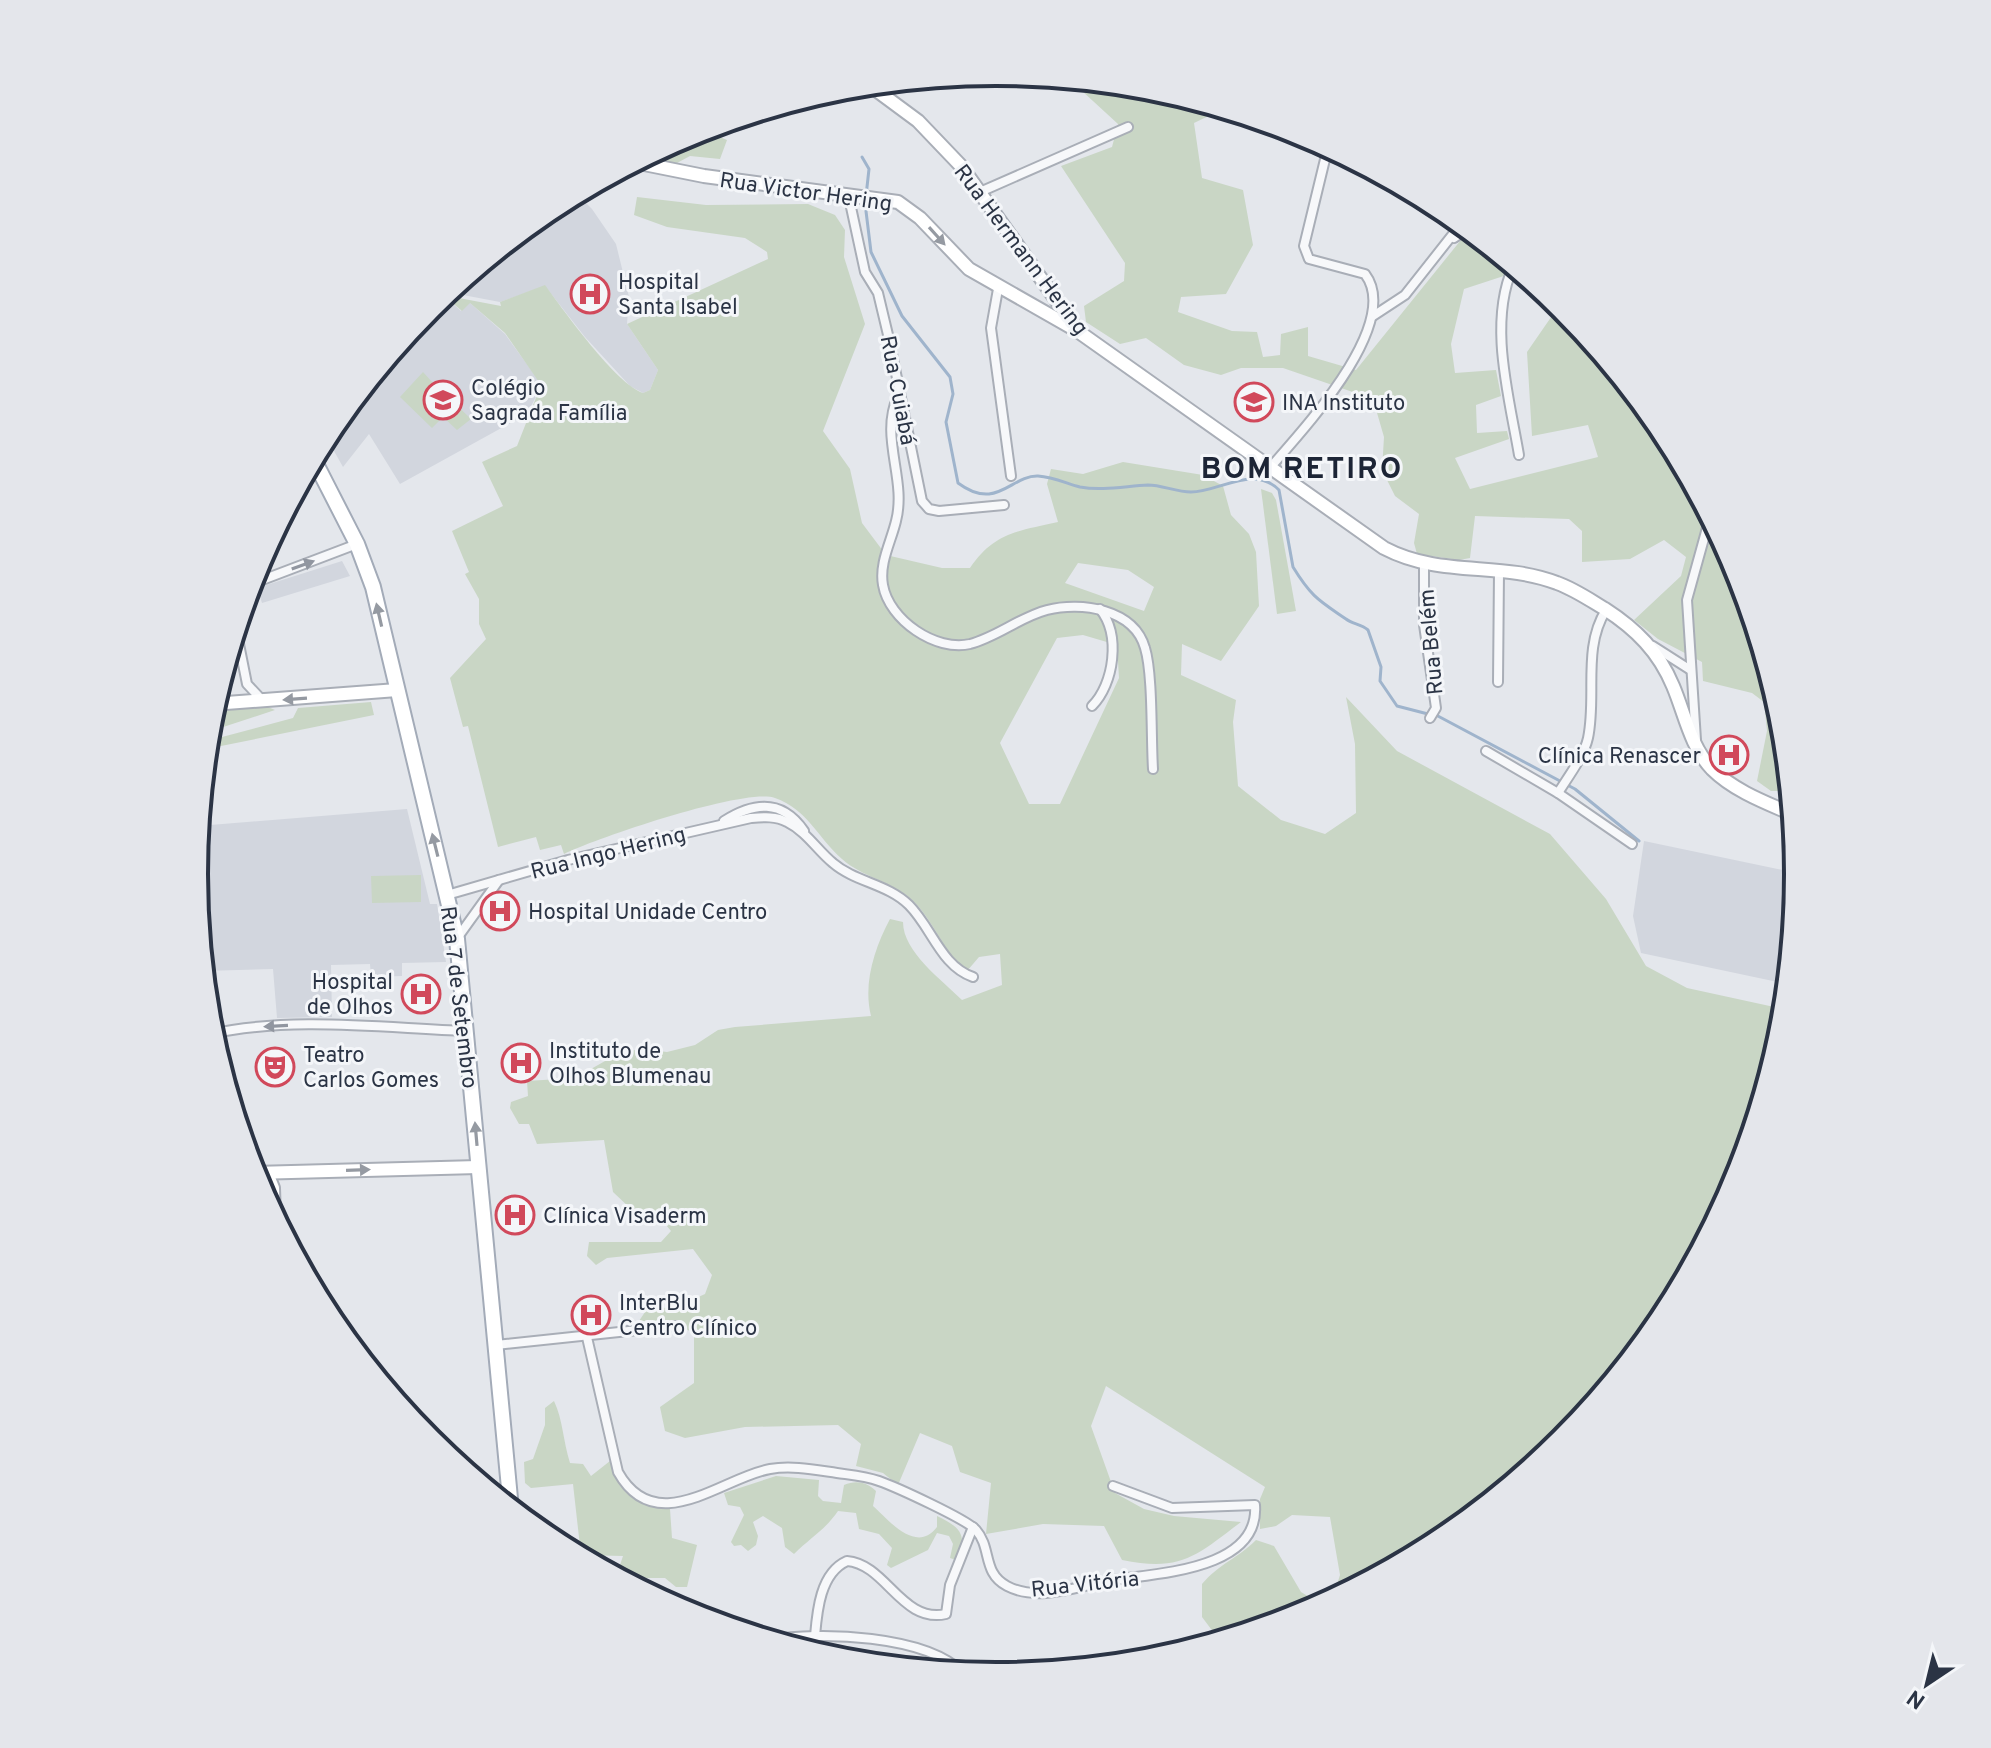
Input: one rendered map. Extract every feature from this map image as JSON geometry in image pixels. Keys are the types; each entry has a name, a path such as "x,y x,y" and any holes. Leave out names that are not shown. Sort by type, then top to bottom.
{"main road":[{"name":"Rua 7 de Setembro","path":"319,470 357,544 373,587 457,939 510,1494"}],"street":[{"name":"Rua Hermann Hering","path":"882,95 934,135 980,192 1079,332 1361,535 1398,556 1424,565 1499,572 1557,583 1606,610 1647,642 1670,679 1695,744 1711,768 1730,784 1781,809"},
{"path":"980,192 1128,127"},
{"path":"1269,469 1304,429 1349,365 1369,331 1373,316 1373,294 1365,274 1309,259 1305,254 1304,246 1325,159"},
{"name":"Rua Victor Hering","path":"652,165 860,199 898,202 909,208 969,269 998,289 1079,332"},
{"name":"Rua Cuiabá","path":"860,199 853,228 865,272 878,293 922,501 929,509 1004,505"},
{"path":"1373,316 1405,295 1454,234"},
{"path":"1447,243 1457,236"},
{"path":"1509,277 1501,308 1509,394 1519,455"},
{"path":"998,289 991,328 1011,476"},
{"path":"1034,308 1051,294"},
{"path":"898,396 890,413 899,509 883,566 882,584 894,611 925,636 955,646 989,638 1048,610 1078,607 1100,609 1128,623 1145,646 1153,769"},
{"path":"1695,744 1697,721 1689,669 1689,586 1705,532"},
{"path":"264,579 357,544"},
{"name":"Rua Belém","path":"1424,565 1424,625 1436,708 1430,718"},
{"path":"1498,682 1499,572"},
{"path":"1092,706 1107,689 1110,665 1110,626 1100,609"},
{"path":"1562,786 1588,736 1593,654 1598,622 1606,610"},
{"path":"1647,642 1689,669"},
{"path":"240,650 247,684 263,701"},
{"path":"234,703 247,684"},
{"path":"227,703 397,690"},
{"path":"1486,751 1562,786 1632,844"},
{"name":"Rua Ingo Hering","path":"447,895 716,826 751,818 773,817 786,821 808,837 834,864 908,904 950,962 960,973 973,977"},
{"name":"Rua Ingo Hering","path":"457,939 500,879"},
{"path":"224,1032 306,1025 466,1031"},
{"path":"266,1173 478,1167"},
{"path":"273,1189 274,1173"},
{"path":"496,1345 586,1333 676,1326"},
{"path":"586,1333 618,1472 632,1490 647,1499 694,1501 760,1471 801,1469 878,1480 973,1527 950,1585 946,1614 919,1611 899,1598 875,1572 847,1561 835,1569 821,1596 815,1636"},
{"name":"Rua Vitória","path":"973,1527 983,1541 994,1577 1008,1587 1042,1593 1193,1569 1239,1543 1255,1522 1255,1505 1172,1508 1113,1486"},
{"path":"801,1637 903,1644 940,1654 947,1660"}],"shaded area":[{"name":"Hospital Santa Isabel","path":"585,202 616,244 629,297 627,324 658,370 650,390 643,393 630,386 585,337 545,286 500,302 462,295 516,249"},
{"name":"Colégio Sagrada Família","path":"469,302 505,334 542,385 527,414 400,484 369,434 343,467 332,448 340,436 403,354 453,304 461,311"},
{"path":"342,561 350,576 262,603 259,594 262,587"},
{"path":"407,809 430,904 437,904 446,962 402,963 402,976 371,977 370,964 331,965 332,1017 277,1018 273,969 213,971 209,926 209,825"},
{"path":"1644,841 1784,870 1776,982 1641,953 1633,916"}],"green space":[{"path":"1083,91 1149,101 1209,116 1194,123 1202,178 1243,190 1253,245 1226,294 1181,297 1178,312 1232,331 1257,332 1263,357 1280,355 1281,334 1308,327 1308,356 1356,370 1461,239 1507,275 1464,289 1451,344 1455,373 1496,370 1501,396 1476,405 1477,433 1507,431 1509,439 1455,458 1470,489 1598,457 1588,425 1532,436 1527,352 1553,317 1621,394 1651,436 1702,525 1724,572 1757,670 1768,720 1779,791 1771,791 1757,781 1767,731 1764,702 1752,693 1703,681 1702,662 1658,639 1634,620 1681,576 1686,557 1664,540 1630,559 1582,562 1582,531 1569,519 1475,516 1470,558 1459,560 1417,554 1414,543 1419,514 1395,496 1382,470 1384,437 1373,399 1283,368 1241,368 1221,375 1184,365 1146,338 1120,344 1086,322 1084,306 1124,281 1125,263 1061,166 1112,147 1118,124"},
{"path":"719,137 727,140 720,159 690,156 677,163 661,161"},
{"path":"637,197 706,205 808,204 835,215 845,230 844,257 865,324 823,431 850,469 862,523 886,555 942,568 970,568 998,540 1019,531 1058,522 1047,484 1051,469 1083,474 1123,462 1203,475 1223,486 1231,515 1249,534 1256,552 1259,606 1221,661 1182,644 1181,675 1236,700 1233,722 1238,786 1281,820 1325,834 1356,813 1355,744 1346,697 1397,751 1550,834 1606,899 1646,966 1687,988 1772,1006 1757,1078 1724,1176 1678,1268 1621,1354 1553,1431 1475,1499 1433,1529 1344,1581 1337,1584 1340,1575 1330,1517 1292,1515 1276,1526 1260,1529 1260,1499 1265,1487 1106,1386 1091,1426 1115,1493 1144,1509 1174,1516 1241,1522 1187,1558 1159,1564 1122,1560 1104,1526 1043,1524 986,1534 991,1483 960,1472 952,1446 920,1433 898,1485 883,1473 856,1466 861,1444 838,1425 745,1427 685,1438 665,1431 660,1407 694,1383 694,1334 674,1321 639,1321 647,1309 676,1307 705,1294 712,1275 693,1249 607,1258 596,1265 587,1256 589,1242 661,1242 671,1231 656,1213 631,1209 613,1192 604,1140 537,1144 529,1124 519,1124 510,1108 511,1102 528,1096 527,1081 575,1078 621,1052 643,1049 667,1052 695,1045 718,1030 735,1027 871,1016 869,979 879,942 890,919 903,922 909,944 916,955 962,1000 1002,985 1000,954 979,957 967,971 911,899 850,865 796,809 775,798 734,800 704,807 637,826 564,854 561,845 540,850 536,837 498,847 468,726 463,727 450,678 486,639 479,624 479,599 465,574 469,572 452,531 503,506 482,462 517,446 541,385 505,333 470,303 462,311 453,303 459,298 501,306 500,302 545,285 605,362 643,393 650,390 658,370 627,324 768,259 767,252 745,238 667,227 634,215","holes":["1078,563 1128,570 1154,587 1144,611 1065,583","1083,635 1117,645 1119,678 1060,804 1029,804 1000,743 1057,638"]},
{"path":"423,372 433,383 426,391 435,399 443,392 471,419 457,430 443,417 432,428 400,397"},
{"path":"1261,489 1272,493 1276,500 1296,611 1277,614"},
{"path":"371,702 374,715 218,747 220,738 293,718 298,708"},
{"path":"268,707 275,710 222,728 225,710"},
{"path":"421,875 421,902 372,903 371,876"},
{"path":"554,1401 570,1463 583,1464 591,1476 610,1461 619,1481 632,1495 648,1504 670,1509 672,1538 697,1545 687,1587 676,1587 665,1578 646,1578 632,1573 620,1566 623,1556 600,1555 580,1543 573,1484 531,1488 525,1483 524,1462 533,1459 545,1425 545,1408"},
{"path":"776,1476 819,1480 818,1496 823,1501 841,1503 844,1485 865,1484 876,1491 873,1506 894,1526 911,1536 929,1535 937,1527 937,1516 957,1528 962,1538 960,1551 956,1560 950,1558 953,1544 949,1536 937,1533 928,1550 891,1568 887,1565 892,1548 879,1534 859,1529 856,1513 838,1511 794,1554 785,1547 782,1528 763,1516 753,1522 758,1536 756,1545 748,1551 741,1545 734,1546 731,1542 744,1515 740,1507 728,1505 724,1493"},
{"path":"1256,1540 1274,1546 1301,1592 1309,1597 1212,1631 1202,1617 1202,1584"}],"waterway":[{"path":"862,157 869,169 866,196"},
{"path":"865,203 871,252 902,316 950,377 953,394 946,422 958,483 983,494 1038,476 1088,488 1148,485 1191,492 1248,479 1269,483 1279,490 1293,567 1323,603 1348,621 1368,630 1381,667 1380,681 1397,706 1428,714"},
{"path":"1436,715 1575,789 1639,841"}],"place":[{"name":"Hospital Santa Isabel","path":"590,294"},
{"name":"Colégio Sagrada Família","path":"443,400"},
{"name":"INA Instituto","path":"1254,402"},
{"name":"Clínica Renascer","path":"1729,755"},
{"name":"Hospital Unidade Centro","path":"500,911"},
{"name":"Hospital de Olhos","path":"421,994"},
{"name":"Instituto de Olhos Blumenau","path":"521,1063"},
{"name":"Teatro Carlos Gomes","path":"275,1067"},
{"name":"Clínica Visaderm","path":"515,1215"},
{"name":"InterBlu Centro Clínico","path":"591,1315"}],"district":[{"name":"BOM RETIRO","path":"1302,468"}]}
